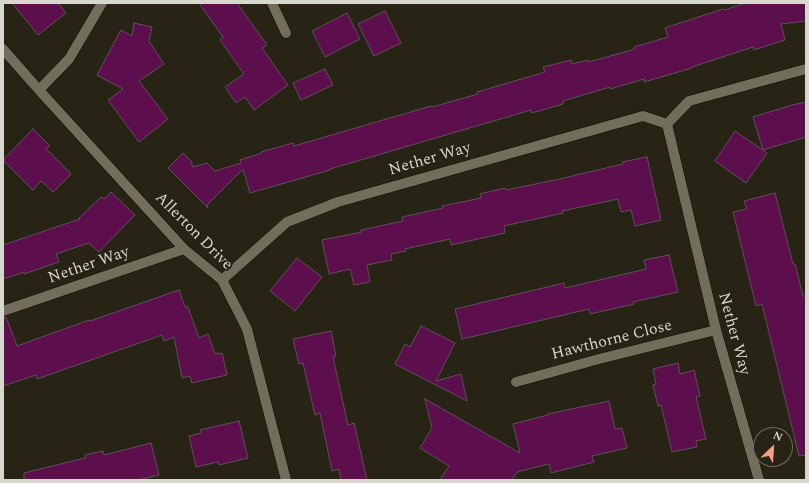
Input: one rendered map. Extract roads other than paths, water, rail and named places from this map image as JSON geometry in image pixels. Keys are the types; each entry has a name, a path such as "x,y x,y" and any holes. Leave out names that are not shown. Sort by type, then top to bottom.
{"street":[{"path":"39,90 69,59 102,3"},
{"path":"272,3 286,33"},
{"name":"Allerton Drive","path":"3,49 184,249 222,280 247,330 283,479"},
{"path":"667,124 689,101 806,69"},
{"name":"Nether Way","path":"222,280 287,222 338,202 643,116 667,124 716,330 759,480"},
{"name":"Nether Way","path":"3,311 184,249"},
{"name":"Hawthorne Close","path":"516,382 599,359 716,330"}]}
